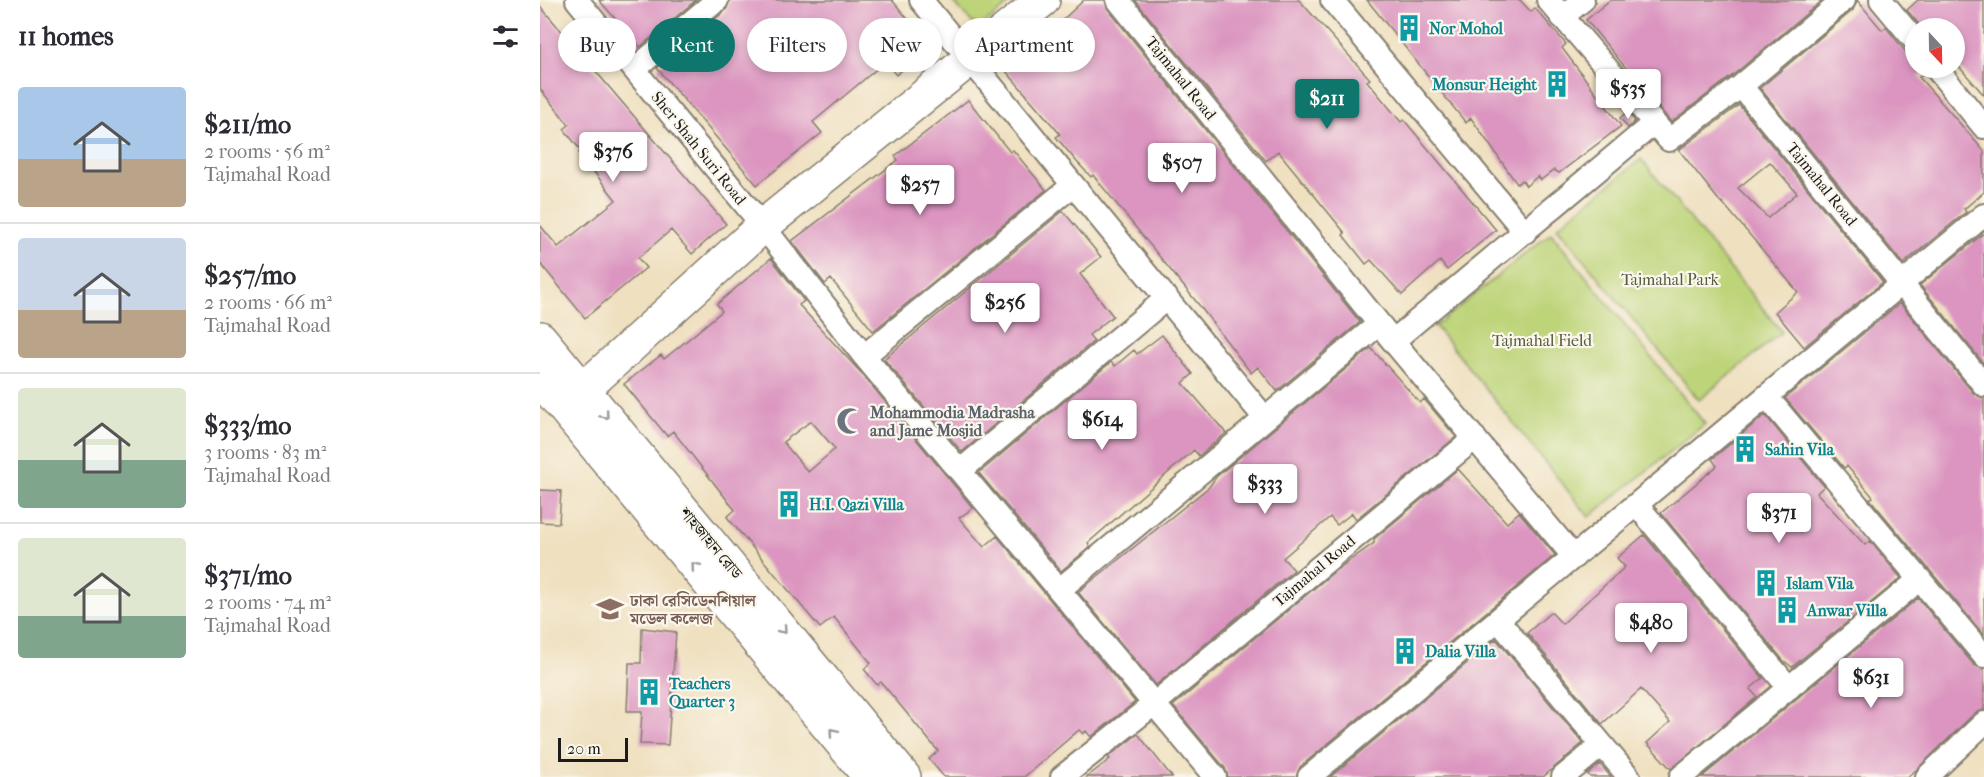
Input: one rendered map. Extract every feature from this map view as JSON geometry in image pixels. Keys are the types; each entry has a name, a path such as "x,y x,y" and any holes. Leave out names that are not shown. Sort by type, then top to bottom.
{"street":[{"name":"Sher Shah Suri Road","path":"577,0 592,18"},
{"path":"636,68 717,0"},
{"path":"921,0 954,38"},
{"path":"1021,18 1043,0"},
{"name":"Tajmahal Road","path":"1118,0 1386,332 1574,557"},
{"path":"1332,0 1525,232"},
{"path":"1583,0 1555,9 1669,140 1742,86 1844,0"},
{"path":"1881,0 1905,29"},
{"name":"Sher Shah Suri Road","path":"636,70 763,226"},
{"path":"574,399 763,226 954,72"},
{"path":"982,72 1072,186 1264,417"},
{"path":"1944,78 1984,127"},
{"name":"Tajmahal Road","path":"1742,86 1984,385"},
{"path":"1059,590 1264,417 1525,232 1653,124"},
{"path":"864,356 1072,186"},
{"path":"1309,777 1984,215"},
{"path":"763,226 864,356 1215,777"},
{"path":"960,471 1167,298"},
{"name":"শাহজাহান রোড","path":"540,338 574,399 870,777"},
{"name":"শাহজাহান রোড","path":"540,378 574,399 904,777"},
{"path":"1767,397 1984,656"},
{"name":"Tajmahal Road","path":"1062,777 1154,704 1475,438"},
{"path":"1637,505 1789,688"},
{"path":"1681,777 1920,579"},
{"path":"1498,620 1629,777"},
{"path":"1928,777 1984,723"},
{"path":"1563,777 1602,745"}],"green space":[{"path":"952,0 1014,0 992,18 968,18"},
{"name":"Tajmahal Park","path":"1641,159 1782,332 1699,400 1557,227"},
{"name":"Tajmahal Field","path":"1551,233 1705,424 1589,517 1435,326"}],"building":[{"path":"599,0 696,0 675,18 648,18 648,40 640,47 636,42 636,18 615,18"},
{"path":"730,0 892,0 907,18 859,18 859,72 873,72 813,122 822,133 757,185 660,72 735,72 735,18 716,18 726,10"},
{"path":"1084,0 1105,0 1107,8 1360,322 1277,391 1258,367 1251,373 1093,175 1091,177 1056,137 1060,134 1007,72 1095,72 1095,18 1065,18"},
{"path":"1135,0 1299,0 1370,79 1367,81 1401,122 1404,120 1496,230 1447,270 1440,261 1402,295 1371,260 1366,264 1343,235 1345,233 1278,151 1266,161"},
{"path":"1367,0 1520,0 1531,12 1535,8 1566,44 1562,48 1621,126 1559,173 1554,170 1541,180 1538,176 1526,186 1522,180 1517,184 1471,118 1466,123"},
{"path":"1610,0 1823,0 1733,75 1671,122 1586,20"},
{"path":"1857,0 1882,30 1886,27 1905,51 1905,78 1920,78 1984,151 1984,192 1964,209 1966,212 1903,264 1760,88 1853,10"},
{"path":"1918,0 1984,0 1984,95 1965,73 1965,18 1914,18 1907,10"},
{"path":"540,6 558,27 558,72 596,72 726,224 692,254 671,230 638,258 646,268 585,318 540,263 540,225 558,247 616,200 579,153 581,151 564,129 569,125 540,89"},
{"path":"968,100 1010,152 1013,150 1046,190 873,331 831,279 825,284 792,241 898,160 895,156"},
{"path":"1739,105 1883,282 1804,347 1775,312 1798,292 1721,203 1679,150","holes":["1770,162 1797,193 1768,218 1738,188"]},
{"path":"1627,112 1635,121 1628,128 1620,118"},
{"path":"1063,211 1101,257 1080,274 1113,316 1089,335 1094,341 962,452 884,359"},
{"path":"1984,235 1984,364 1920,285"},
{"path":"771,258 804,301 799,305 863,375 973,508 959,518 984,547 997,536 1135,702 1091,737 1086,731 1083,734 1079,730 1024,777 944,777 929,759 938,751 881,682 877,685 864,669 871,663 834,617 820,628 727,517 735,510 673,431 667,436 624,384 661,355 664,359 722,311 717,304","holes":["811,421 835,449 808,472 783,442"]},
{"path":"1900,303 1974,394 1984,398 1984,635 1870,499 1873,497 1847,466 1844,468 1785,398"},
{"path":"1162,335 1193,374 1183,383 1226,433 1199,456 1194,450 1088,543 1090,547 1061,571 979,473 1111,362 1115,366 1134,350 1137,354"},
{"path":"1371,348 1420,403 1424,399 1456,437 1356,519 1352,513 1337,525 1330,517 1283,558 1294,570 1156,685 1078,592 1209,487 1216,477"},
{"path":"1765,415 1824,486 1817,493 1865,545 1870,541 1901,578 1792,667 1783,660 1661,513 1717,466 1712,459"},
{"path":"1458,469 1507,523 1519,512 1555,555 1300,767 1296,777 1228,777 1225,768 1173,706 1335,571 1374,543 1374,539"},
{"path":"540,490 561,491 559,523 540,522"},
{"path":"1644,535 1763,678 1750,689 1757,697 1671,769 1647,743 1670,722 1641,689 1602,724 1527,633 1551,612 1562,624 1625,567 1617,558"},
{"path":"1918,598 1974,665 1984,669 1984,710 1975,713 1916,770 1907,777 1702,777"},
{"name":"Teachers Quarter 3","path":"642,628 676,632 668,745 640,744 642,711 627,711 629,663 641,663"},
{"path":"1496,639 1583,743 1543,777 1330,777"},
{"path":"1138,734 1172,777 1087,777 1110,759 1108,757"},
{"path":"1600,764 1611,777 1590,777 1588,774"}],"place":[{"name":"Nor Mohol","path":"1409,28"},
{"name":"Monsur Height","path":"1557,84"},
{"name":"Mohammodia Madrasha and Jame Mosjid","path":"850,421"},
{"name":"Sahin Vila","path":"1745,449"},
{"name":"H.I. Qazi Villa","path":"789,504"},
{"name":"Islam Vila","path":"1766,583"},
{"name":"ঢাকা রেসিডেনশিয়াল মডেল কলেজ","path":"610,609"},
{"name":"Anwar Villa","path":"1787,610"},
{"name":"Dalia Villa","path":"1405,651"},
{"name":"Teachers Quarter 3","path":"649,692"}]}
